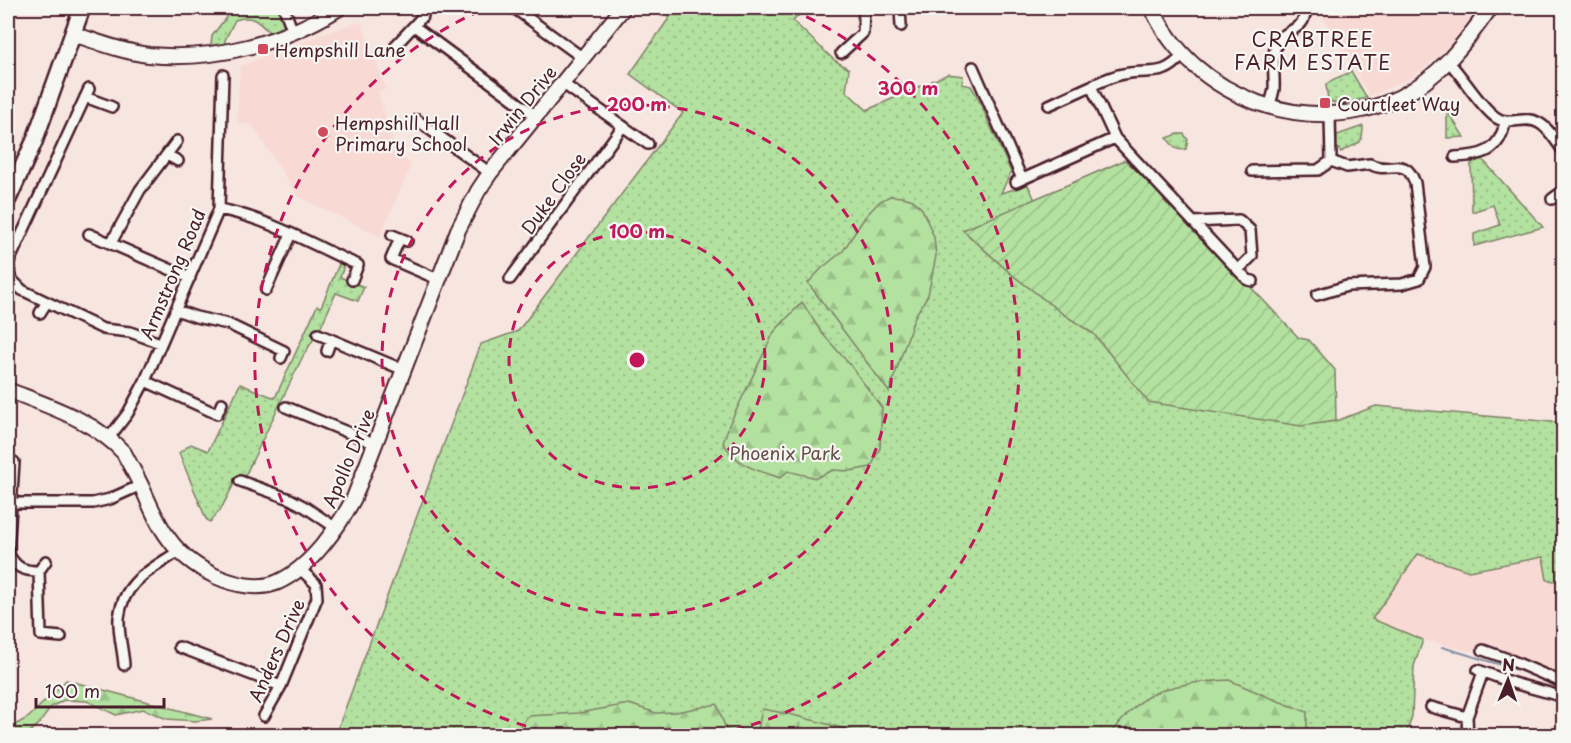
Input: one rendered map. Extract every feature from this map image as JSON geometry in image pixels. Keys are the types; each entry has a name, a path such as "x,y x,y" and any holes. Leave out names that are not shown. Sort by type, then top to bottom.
{"main road":[{"path":"8,199 34,142 82,8"}],"street":[{"path":"284,8 293,32"},
{"path":"74,34 122,50 148,54 176,56 210,54 249,47 293,32 339,8"},
{"path":"514,8 583,58"},
{"name":"Irwin Drive","path":"458,230 490,173 623,8"},
{"path":"841,53 863,33 864,8"},
{"path":"900,8 901,26"},
{"path":"1152,8 1169,38 1184,54 1222,86 1238,96 1269,107 1305,115 1330,116 1375,107 1421,85 1448,61 1490,8"},
{"path":"1269,107 1274,92 1274,50 1280,39 1300,26 1306,8"},
{"path":"396,45 423,16"},
{"path":"414,26 536,116"},
{"path":"1049,105 1125,73 1165,71 1184,54"},
{"path":"1448,61 1494,115 1505,123 1529,120 1538,122 1563,152"},
{"path":"973,67 973,78 1019,180 1115,138"},
{"name":"Armstrong Road","path":"109,438 128,413 145,381 219,210 224,75"},
{"path":"562,83 648,144"},
{"path":"1091,86 1115,138 1238,270 1248,280 1254,281"},
{"path":"112,107 87,93 8,264 9,280 22,290 103,329 130,332 160,343"},
{"path":"1330,116 1332,161"},
{"path":"1455,157 1481,155 1494,146 1505,123"},
{"path":"419,125 490,173"},
{"name":"Duke Close","path":"510,279 622,126"},
{"path":"111,243 140,190 177,141"},
{"path":"167,155 178,161"},
{"path":"1252,171 1318,170 1332,161"},
{"path":"1317,295 1347,286 1402,284 1419,279 1425,267 1411,172 1408,169 1396,167 1377,168 1370,164 1347,167 1332,161"},
{"path":"1552,199 1563,190"},
{"path":"219,210 237,213 291,234 358,265 352,280"},
{"path":"1193,222 1239,220 1250,230 1252,256 1238,270"},
{"name":"Apollo Drive","path":"8,390 96,428 109,438 124,453 161,528 179,551 195,565 235,584 251,586 277,583 300,568 336,528 354,498 458,230"},
{"path":"89,234 190,278"},
{"path":"266,290 291,234"},
{"path":"400,238 391,259 440,280"},
{"path":"40,313 47,302"},
{"path":"176,310 228,324 284,351 281,358"},
{"path":"318,334 404,369"},
{"path":"327,351 332,339"},
{"path":"145,381 217,414 222,403"},
{"path":"286,407 295,416 375,444"},
{"path":"14,462 8,553 14,564 23,571 39,571"},
{"path":"240,481 305,507 336,528"},
{"path":"11,502 93,502 110,499 141,485"},
{"path":"248,496 252,485"},
{"path":"124,665 119,619 125,593 140,578 179,551"},
{"path":"46,561 39,571 41,635 61,637"},
{"name":"Anders Drive","path":"264,716 281,686 317,598 316,584 300,568"},
{"path":"179,647 281,686"},
{"path":"1483,650 1563,684"},
{"path":"1468,735 1467,717 1480,671 1563,697"},
{"path":"1438,706 1467,717"}],"shaded area":[{"path":"1318,8 1478,8 1455,39 1427,66 1410,78 1370,96"},
{"name":"Hempshill Hall Primary School","path":"361,22 386,89 378,92 392,138 399,153 411,165 380,236 298,196 252,125 237,123 240,66 328,32"},
{"path":"1418,554 1469,571 1544,557 1547,580 1563,582 1563,680 1524,661 1488,648 1471,651 1423,640 1371,619"}],"green space":[{"path":"233,8 284,8 287,24 271,34 251,19 235,20 225,40 225,49 210,54 212,36"},
{"name":"Phoenix Park","path":"676,8 802,8 804,10 793,21 834,60 849,69 846,91 867,110 948,74 963,76 962,84 971,86 977,96 1011,172 1001,193 1028,185 1035,200 963,230 1010,273 1063,314 1094,334 1149,402 1336,421 1376,406 1563,423 1563,582 1547,580 1543,557 1469,571 1418,554 1372,619 1423,640 1414,666 1412,716 1406,735 335,736 481,344 518,331 683,113 630,74"},
{"path":"1351,71 1367,98 1342,103 1328,100 1326,85"},
{"path":"1447,110 1464,137 1447,138"},
{"path":"1363,126 1360,141 1341,152 1336,146 1337,135"},
{"path":"1184,134 1188,140 1186,149 1177,149 1167,138"},
{"path":"1482,159 1543,227 1474,246 1474,234 1500,225 1493,205 1472,212 1471,163"},
{"path":"1125,160 1210,244 1299,338 1309,340 1335,370 1336,421 1301,426 1148,402 1094,334 1063,314 1010,273 963,230"},
{"path":"890,196 913,200 922,209 934,237 936,256 928,295 915,316 889,392 808,283 843,251 865,217 880,201"},
{"path":"339,264 342,264 343,269 340,277 364,287 358,301 336,293 245,476 239,474 221,509 210,522 206,519 179,453 191,444 208,451 240,384 275,398 317,306 321,307"},
{"path":"802,302 821,332 851,366 882,408 880,448 871,467 849,471 833,470 816,478 788,471 780,478 742,462 723,443 729,425 774,332"},
{"path":"66,680 212,719 196,721 167,719 143,709 116,715 87,701 64,700 51,707 39,724 26,735 8,735 8,729 29,717"},
{"path":"1229,680 1307,712 1307,735 1116,736 1113,731 1140,702 1160,691 1189,684"},
{"path":"629,704 656,713 676,712 717,704 728,735 517,735 518,729 528,716 579,713"},
{"path":"762,709 789,714 869,735 757,735"}],"waterway":[{"path":"1442,647 1537,676"}],"place":[{"name":"Hempshill Lane","path":"263,49"},
{"name":"Courtleet Way","path":"1325,103"},
{"name":"Hempshill Hall Primary School","path":"323,132"}],"district":[{"name":"CRABTREE FARM ESTATE","path":"1313,50"}]}
